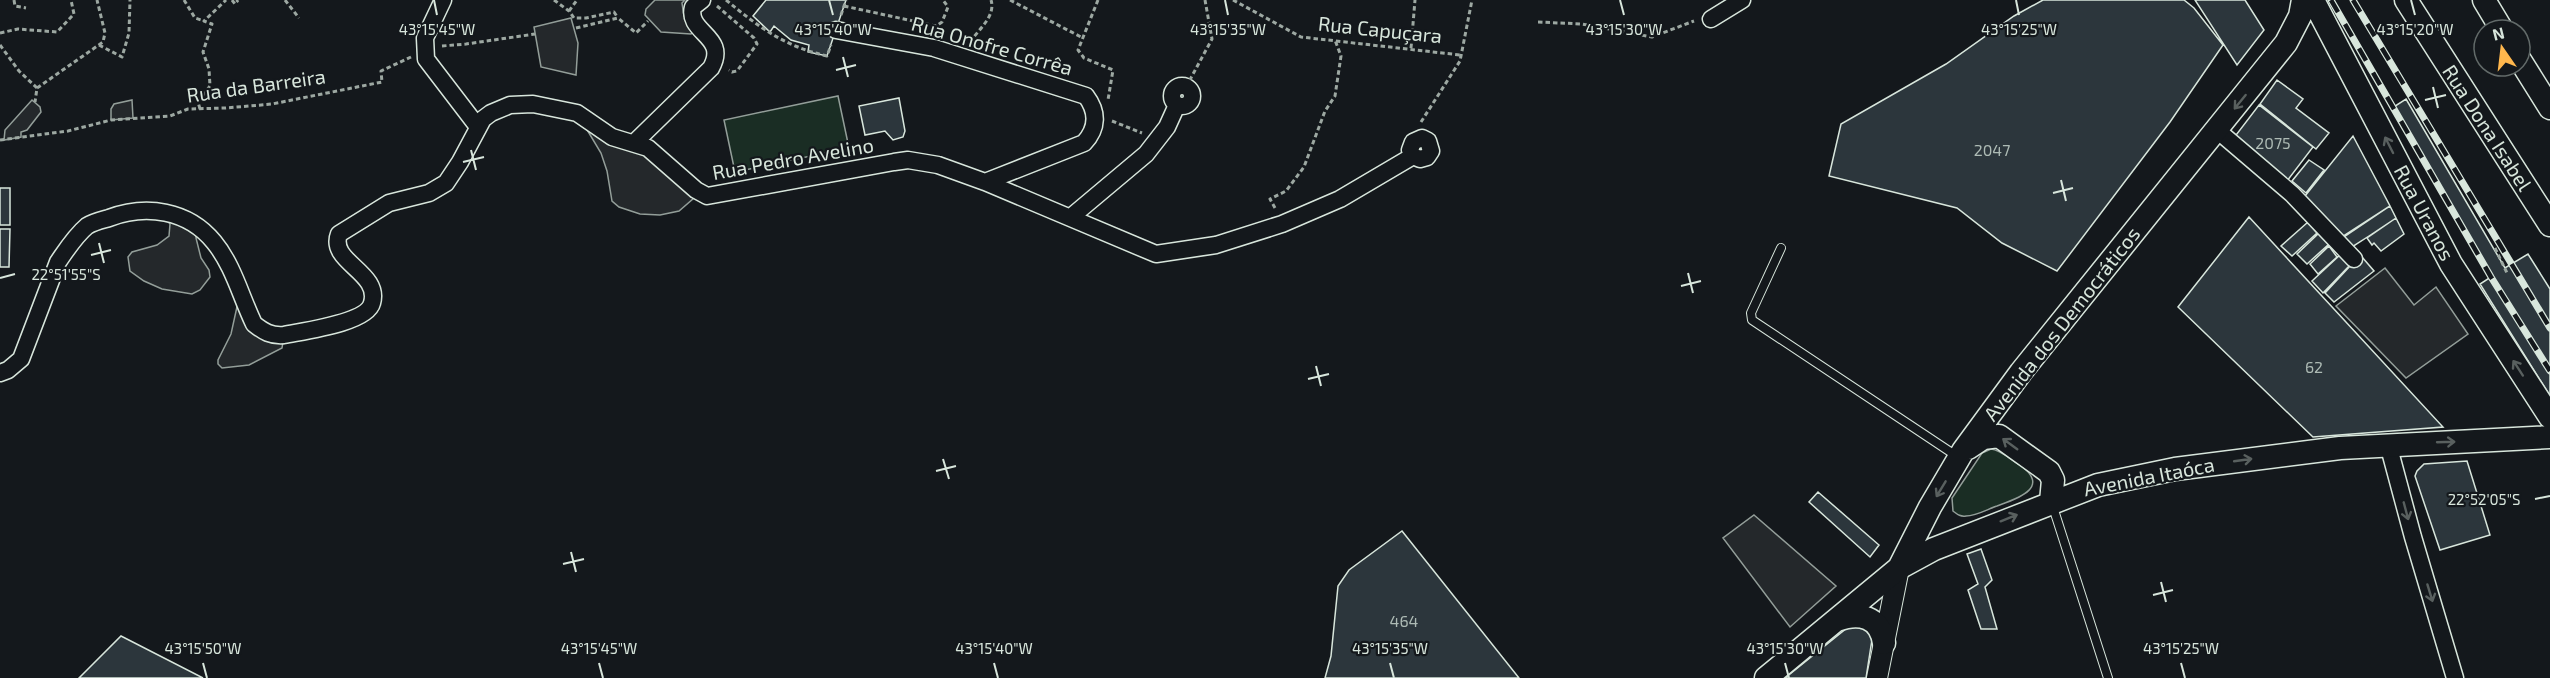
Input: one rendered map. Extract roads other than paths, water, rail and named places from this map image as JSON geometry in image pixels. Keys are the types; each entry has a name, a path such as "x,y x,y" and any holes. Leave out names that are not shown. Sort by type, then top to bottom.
{"main road":[{"name":"Avenida dos Democráticos","path":"1899,568 1929,507 1961,454 2021,372 2286,43 2295,29 2303,0"},
{"name":"Rua Uranos","path":"2313,0 2451,264 2550,417"},
{"name":"Rua Dona Isabel","path":"2406,0 2550,225"},
{"path":"2484,0 2495,18"},
{"path":"2295,29 2335,40"},
{"path":"2531,78 2550,108"},
{"path":"1961,454 1983,438 1999,436 2049,472 2053,488 2051,502"},
{"name":"Avenida Itaóca","path":"1766,678 1899,568 1934,549 2098,485 2159,472 2242,459 2388,444 2550,437"},
{"path":"1835,621 1853,615 1871,619 1880,629 1884,643"}],"street":[{"path":"443,0 424,38 426,59 478,128"},
{"path":"634,143 711,68 716,60 713,42 692,17 693,7 702,0"},
{"path":"1711,19 1742,0"},
{"name":"Rua Onofre Corrêa","path":"836,30 934,48 1086,96 1093,106 1096,120 1090,136 1076,148 985,182"},
{"path":"1071,217 1146,154 1158,140 1177,105 1173,101 1173,91 1180,86 1186,87"},
{"name":"Rua Pedro Avelino","path":"0,373 8,370 21,359 58,262 67,248 89,225 123,213 161,211 197,226 213,241 227,262 254,324 272,336 356,319 367,312 373,302 371,287 362,273 338,251 336,242 339,234 389,203 429,193 446,183 483,119 510,105 533,104 577,113 612,137 648,148 696,190 707,196 908,160 938,165 985,182 1071,217 1150,253 1174,253 1216,245 1291,220 1340,199 1414,148"},
{"path":"2217,130 2292,194 2354,260"},
{"path":"2388,444 2455,678"},
{"name":"Avenida dos Democráticos","path":"1876,678 1899,568"}],"lane":[{"path":"1781,248 1750,313 1752,320 1961,454"},
{"path":"2051,502 2108,678"}],"railway":[{"path":"2331,0 2491,277 2550,371"},
{"path":"2353,0 2550,328"}]}
